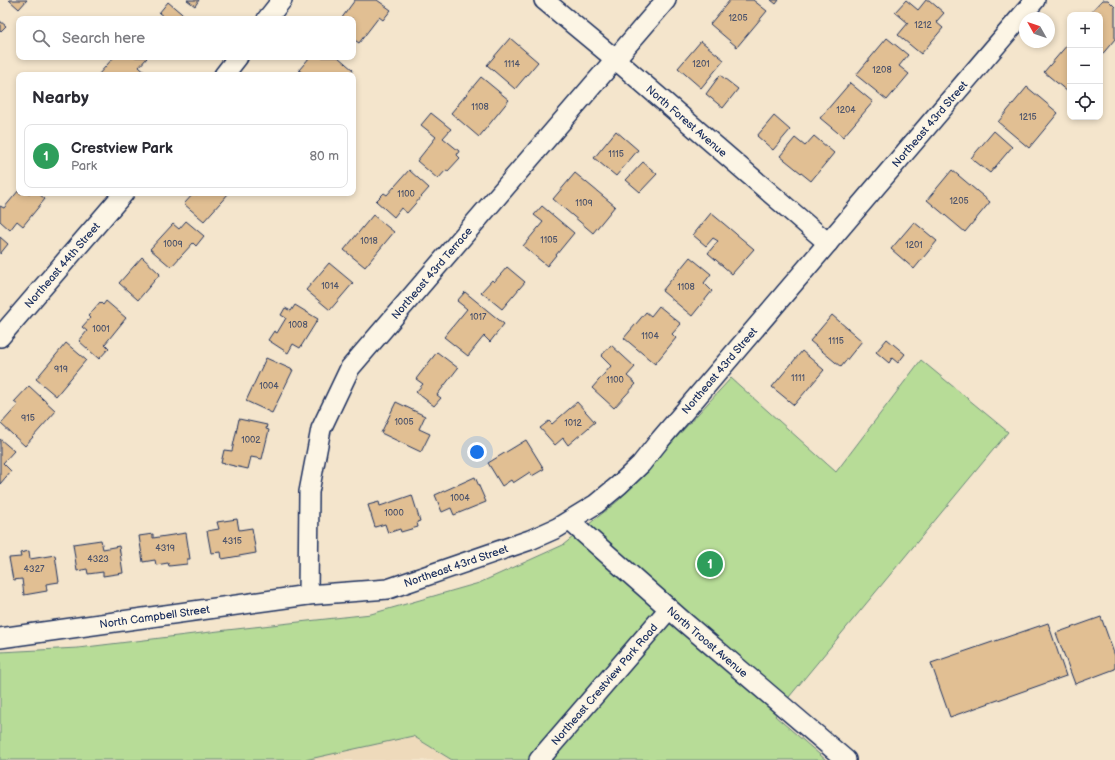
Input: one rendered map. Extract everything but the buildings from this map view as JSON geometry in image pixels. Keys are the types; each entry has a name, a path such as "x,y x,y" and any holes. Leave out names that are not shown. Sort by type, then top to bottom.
{"street":[{"path":"269,16 282,0"},
{"name":"North Forest Avenue","path":"544,0 615,59 828,243"},
{"name":"Northeast 43rd Terrace","path":"308,594 309,492 318,443 321,429 350,368 666,0"},
{"name":"Northeast 43rd Street","path":"308,594 388,589 530,540 570,521 596,504 641,464 1035,0"},
{"path":"226,72 236,60"},
{"name":"Northeast 44th Street","path":"0,337 121,196"},
{"name":"North Troost Avenue","path":"570,521 669,609 846,760"},
{"name":"North Campbell Street","path":"0,638 308,594"},
{"name":"Northeast Crestview Park Road","path":"539,760 669,609"}],"shaded area":[{"path":"413,736 452,760 296,760"}],"green space":[{"path":"921,360 1008,432 789,697 775,716 826,760 452,760 413,736 305,760 0,760 0,652 78,648 371,614 479,583 563,545 619,500 731,378 836,472"}],"place":[{"name":"Crestview Park","path":"710,564"}]}
